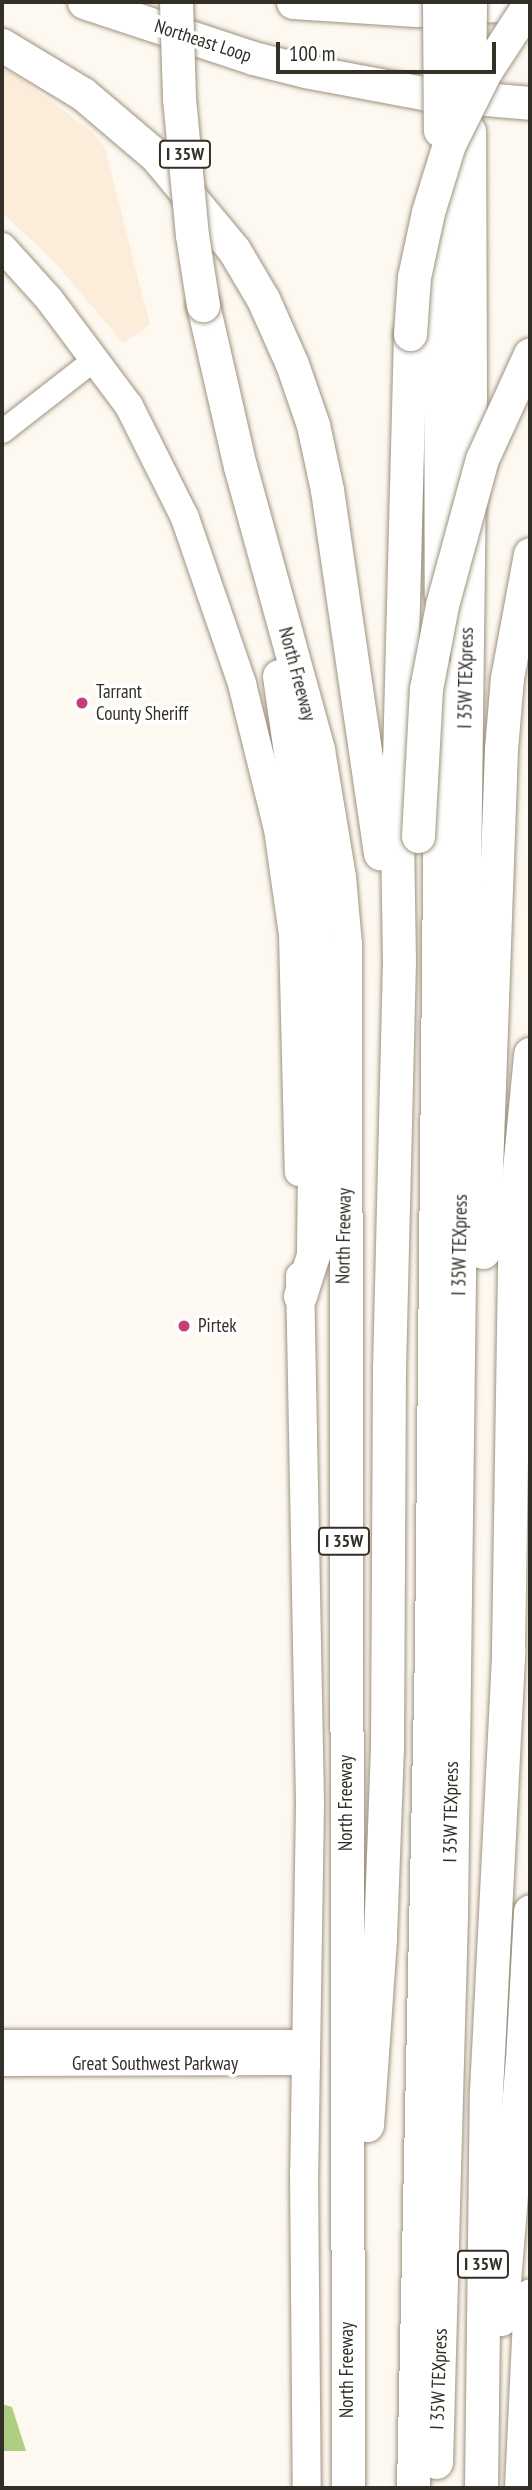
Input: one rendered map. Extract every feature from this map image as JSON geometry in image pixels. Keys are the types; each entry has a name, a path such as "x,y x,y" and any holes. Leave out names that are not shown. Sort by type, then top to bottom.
{"highway":[{"name":"Northeast Loop","path":"84,2 253,58 305,71 428,94 530,103"},
{"name":"North Freeway","path":"176,2 179,98 192,234 203,305 240,467 320,762 339,877 345,944 348,2488"},
{"path":"293,2 416,10 530,4"},
{"name":"I 35W TEXpress","path":"436,2488 444,2260 470,397 455,130 439,2"},
{"name":"I 35W TEXpress","path":"413,2488 431,1608 441,799 455,130 470,2"},
{"path":"362,2488 364,2157 380,1937 387,1749 392,1213 399,962 397,836 410,334 414,277 449,144 485,72 530,4"},
{"path":"2,45 83,94 124,127 156,156 204,212 234,250 263,299 292,364 313,425 327,490 358,711 380,841 383,1177 392,1213"},
{"path":"420,2108 410,2086 412,1781 406,1545 418,836 426,689 442,605 482,459 530,354"},
{"path":"451,1803 463,1759 477,1560 488,1056 501,749 507,678 530,554"},
{"path":"277,601 273,636 306,865 316,1003 313,1255 300,1296"},
{"name":"I 35W","path":"481,2488 486,2091 508,1650 515,1210 530,1054"},
{"path":"481,2437 494,2407 508,2263 530,1911"},
{"path":"520,2488 530,2295"}],"main road":[{"name":"North Freeway","path":"2,247 49,299 129,406 185,518 242,684 271,797 293,934 310,1783 308,2052 304,2172 307,2488"}],"street":[{"path":"2,431 94,359"},
{"name":"Great Southwest Parkway","path":"2,2041 308,2052"},
{"name":"Great Southwest Parkway","path":"2,2064 308,2052"}],"shaded area":[{"path":"2,69 15,75 90,130 105,148 150,325 123,343 52,259 2,213"}],"green space":[{"path":"2,2404 12,2407 26,2451 2,2451"}],"place":[{"name":"Tarrant County Sheriff","path":"82,703"},
{"name":"Pirtek","path":"184,1326"}]}
